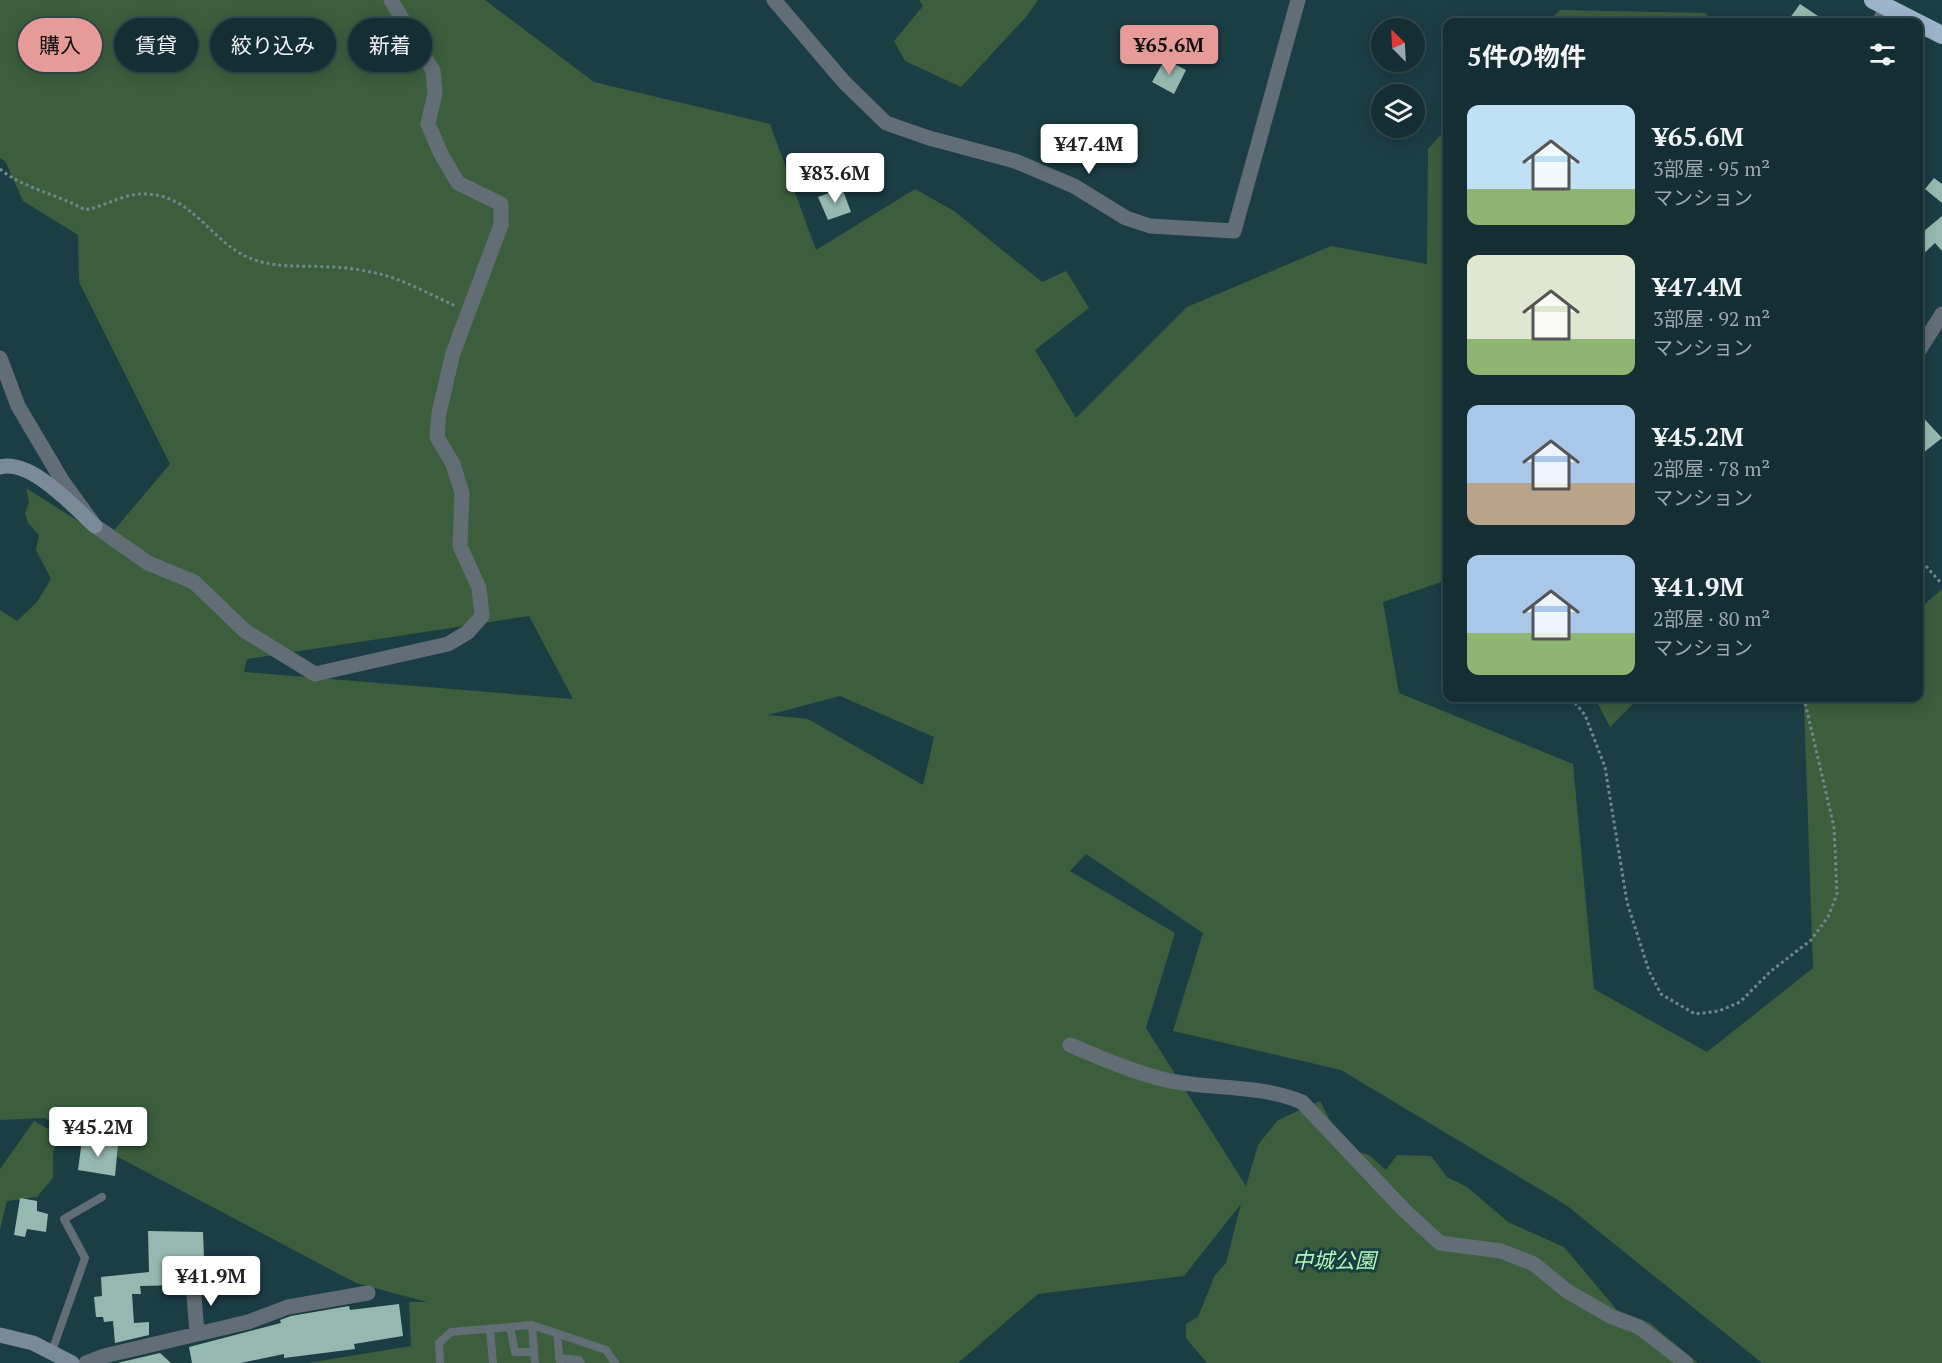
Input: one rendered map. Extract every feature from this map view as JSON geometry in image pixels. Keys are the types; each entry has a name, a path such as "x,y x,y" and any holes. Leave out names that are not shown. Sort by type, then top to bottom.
{"highway":[{"path":"1880,10 1900,18"},
{"path":"1923,27 1942,35"}],"street":[{"path":"0,467 30,471 94,526 148,562 194,582 245,631 315,674 448,644 468,632 482,616 479,588 460,546 462,493 453,464 437,437 439,413 453,353 501,225 501,204 458,183 441,154 428,124 435,93 433,71 391,0"},
{"path":"774,0 844,82 886,123 929,138 1015,161 1074,186 1126,218 1150,226 1233,231 1298,0"},
{"path":"1923,344 1942,314"},
{"path":"0,358 18,406 63,482 94,526"},
{"path":"1070,1045 1107,1061 1166,1080 1284,1094 1302,1102 1403,1209 1440,1243 1501,1251 1534,1264 1567,1291 1612,1317 1639,1327 1686,1363"},
{"path":"193,1283 197,1333"},
{"path":"86,1363 197,1333 248,1322 288,1307 368,1293"},
{"path":"0,1335 33,1343 72,1363"}],"lane":[{"path":"52,1352 85,1258 64,1219 102,1197"},
{"path":"532,1325 535,1363"},
{"path":"440,1363 438,1343 451,1332 532,1325 606,1350 615,1363"},
{"path":"510,1327 515,1352 534,1352"},
{"path":"490,1329 493,1363"},
{"path":"557,1334 560,1360 579,1360 581,1363"}],"path":[{"path":"0,169 31,187 64,198 85,210 99,207 122,196 147,194 179,202 200,217 221,239 245,256 277,266 332,267 378,274 469,311"},
{"path":"1923,563 1941,583"},
{"path":"1574,702 1585,714 1605,767 1628,902 1649,971 1661,994 1695,1014 1719,1011 1740,1002 1771,971 1811,940 1828,917 1837,894 1834,827 1805,702"}],"green space":[{"name":"中城公園","path":"0,0 485,0 594,82 770,124 816,250 915,189 954,211 1042,282 1066,271 1089,308 1035,350 1076,418 1187,307 1331,246 1427,264 1428,149 1443,132 1443,581 1383,602 1399,693 1573,764 1594,989 1707,1052 1813,968 1804,706 1809,702 1923,702 1923,606 1942,589 1942,1363 1762,1363 1566,1205 1341,1070 1173,1031 1203,933 1086,854 1070,871 1175,933 1146,1028 1246,1186 1258,1145 1278,1120 1320,1101 1344,1148 1369,1155 1386,1170 1397,1155 1431,1156 1447,1177 1467,1187 1508,1222 1564,1247 1617,1310 1650,1323 1698,1363 1207,1363 1186,1338 1186,1324 1198,1317 1215,1275 1226,1263 1241,1204 1184,1276 1038,1294 958,1363 307,1363 411,1346 409,1302 427,1302 356,1283 44,1118 0,1120 0,610 17,621 37,602 51,579 36,550 39,535 28,523 25,513 29,502 26,488 97,533 104,542 170,464 79,282 78,235 23,201 5,161 0,158","holes":["529,616 573,699 244,672 247,659","840,696 934,737 923,785 808,719 768,715"]},
{"path":"919,0 1038,0 1026,17 961,87 905,61 894,41 923,6"},
{"path":"1560,10 1705,13 1710,18 1552,18"},
{"path":"1597,702 1635,702 1610,727"},
{"path":"34,1121 61,1136 53,1152 53,1178 37,1197 7,1201 0,1230 0,1169"}],"building":[{"path":"1800,4 1821,18 1790,18"},
{"path":"1165,59 1186,70 1174,94 1152,82"},
{"path":"1934,178 1942,184 1942,203 1925,189"},
{"path":"842,188 851,212 828,220 818,197"},
{"path":"1942,216 1942,251 1935,243 1923,254 1923,232"},
{"path":"1923,417 1942,438 1923,453"},
{"path":"82,1140 118,1145 115,1176 78,1170"},
{"path":"20,1198 37,1201 37,1211 48,1214 46,1232 27,1229 25,1237 14,1235"},
{"path":"148,1231 203,1232 204,1257 185,1257 186,1277 183,1285 140,1286 141,1294 132,1294 134,1323 149,1322 149,1335 115,1343 113,1321 104,1322 103,1317 96,1317 94,1297 102,1296 101,1277 149,1272"},
{"path":"399,1304 403,1336 354,1344 355,1349 284,1358 284,1354 241,1363 192,1363 189,1347 281,1323 280,1320 291,1316 349,1306 350,1310"},
{"path":"160,1353 171,1363 117,1363"}]}
